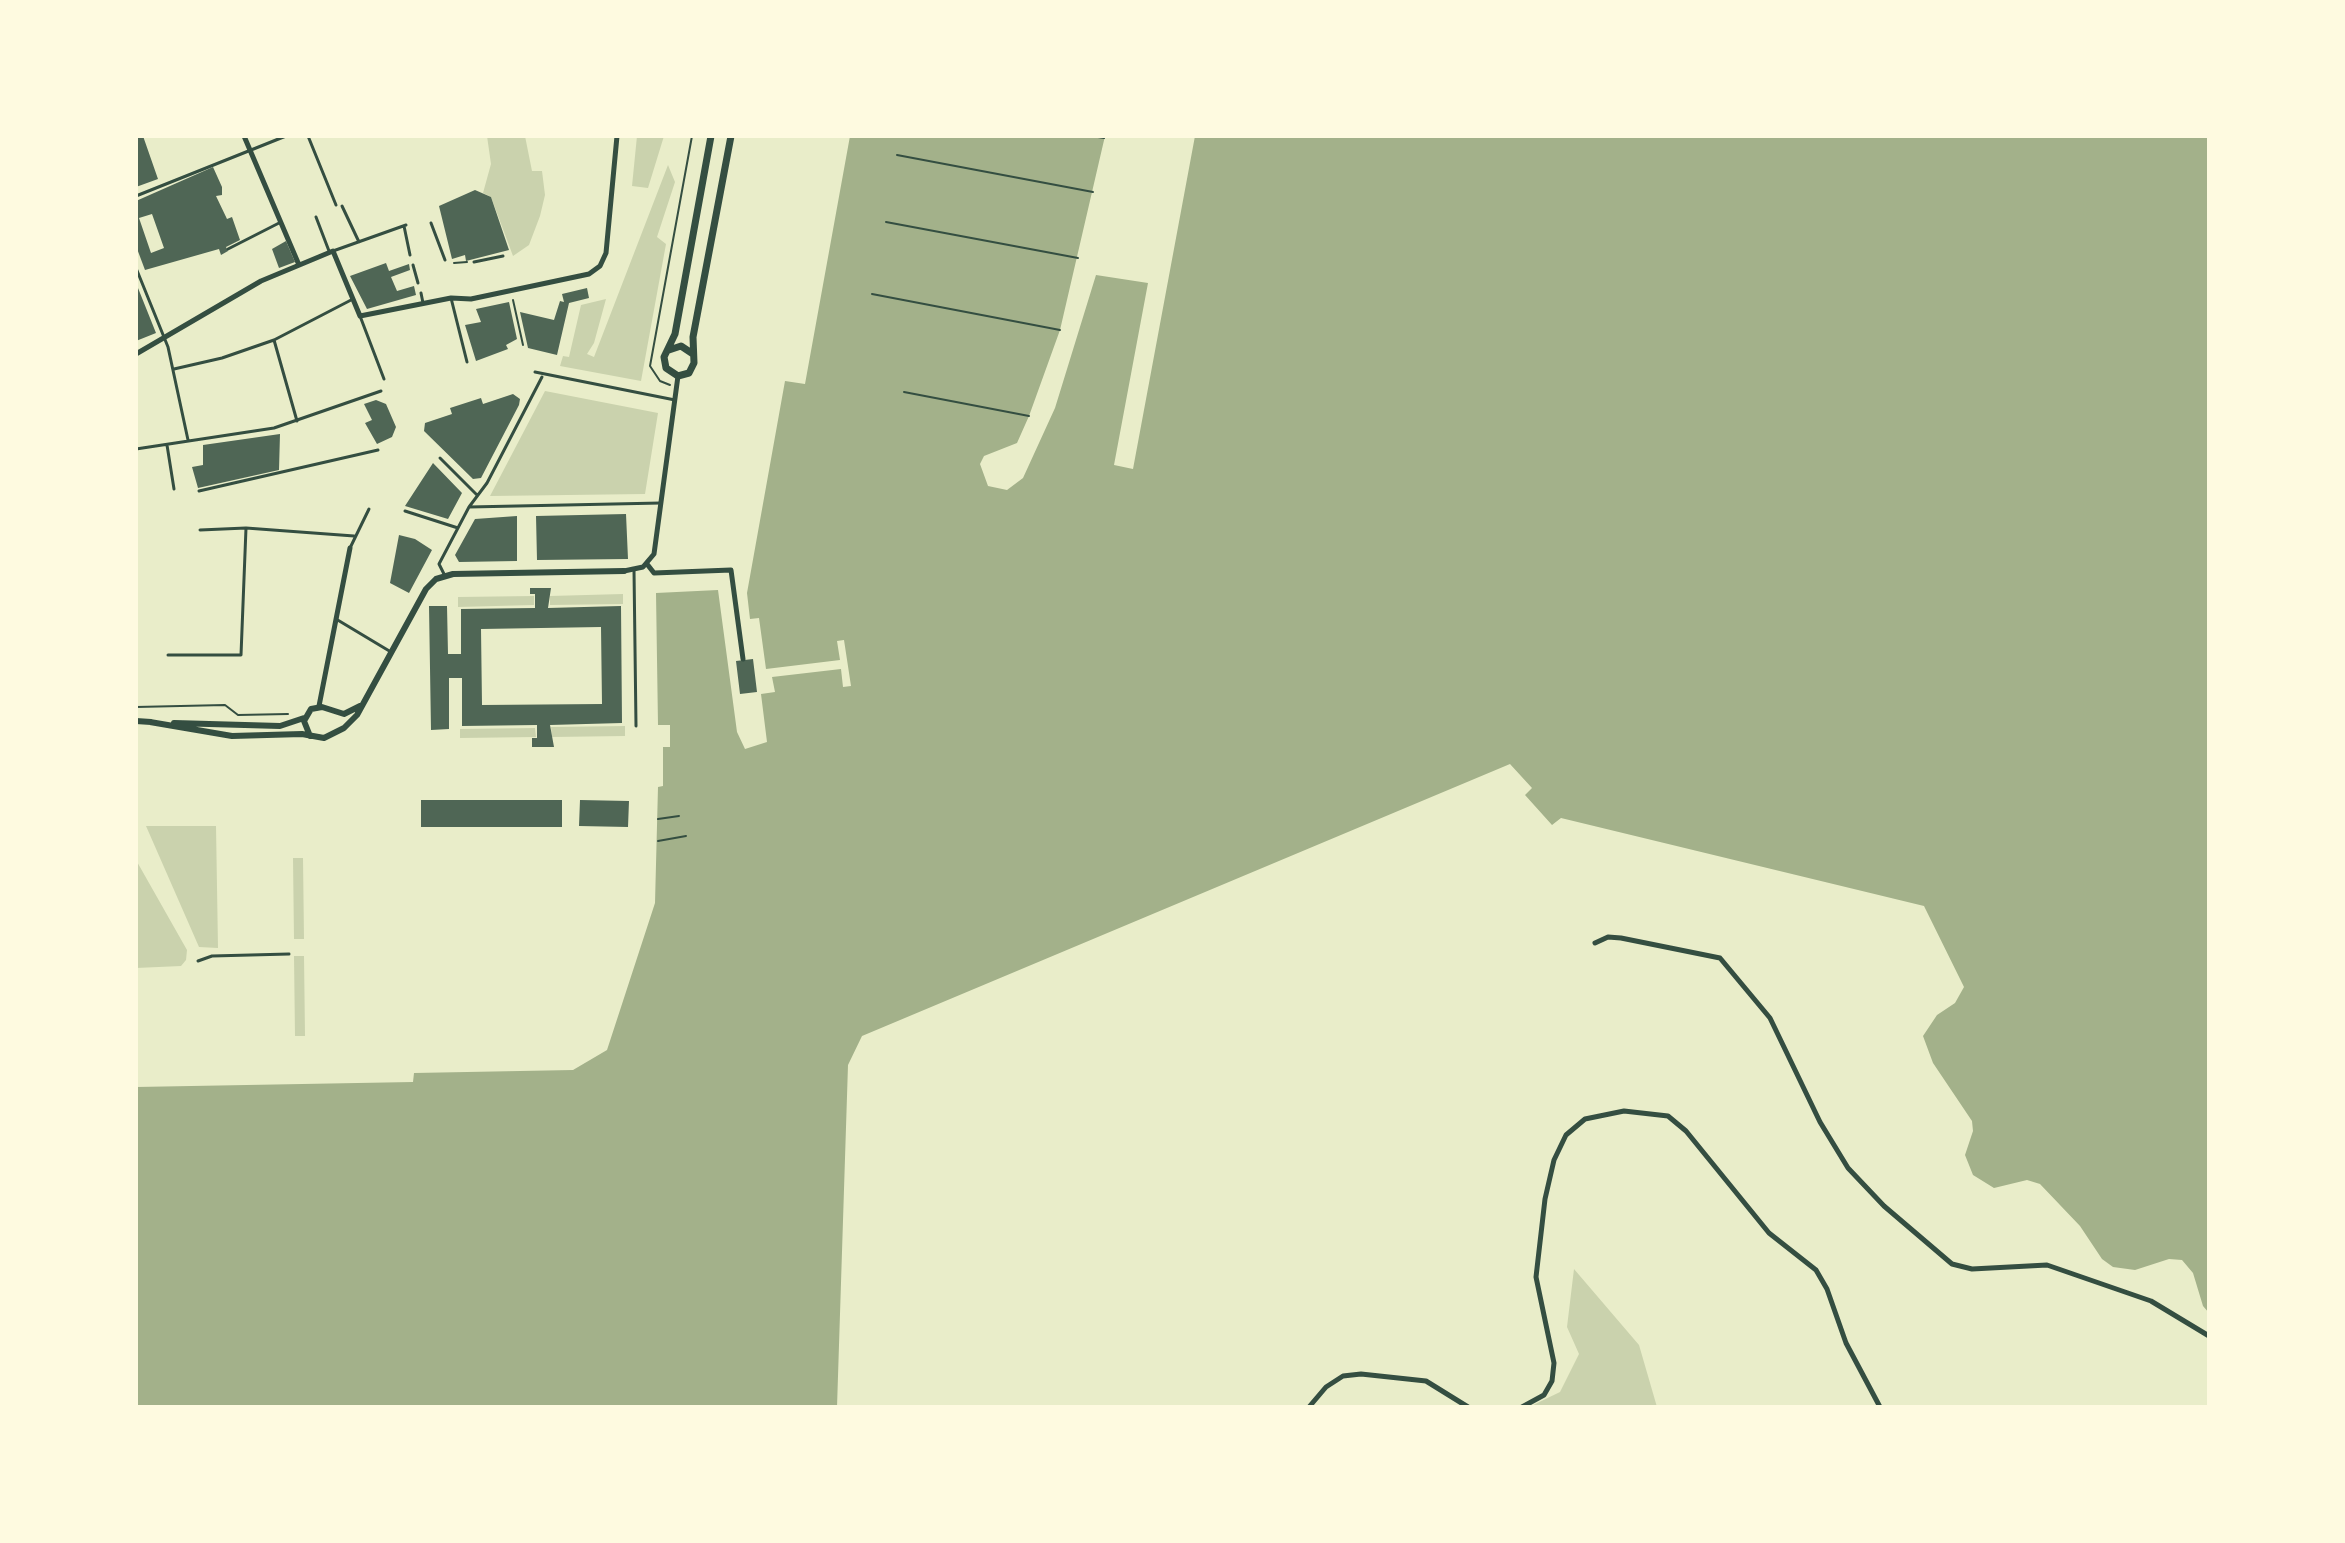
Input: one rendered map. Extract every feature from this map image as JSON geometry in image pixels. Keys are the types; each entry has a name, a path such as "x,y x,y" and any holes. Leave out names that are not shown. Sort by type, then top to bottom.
{"main road":[{"path":"711,136 675,334 664,364 668,371 678,376 691,370 693,337 731,136"},
{"path":"669,350 681,346 694,356"},
{"path":"150,722 232,736 329,736 351,722 370,694 426,589 445,576 624,571"},
{"path":"136,721 280,726 319,706 350,713 370,694"},
{"path":"329,736 336,724 331,710"},
{"path":"307,714 305,730 313,737"}],"street":[{"path":"244,136 299,265"},
{"path":"136,196 286,136"},
{"path":"308,136 336,205"},
{"path":"360,316 451,298 471,299 589,274 600,266 606,253 617,136"},
{"path":"342,206 359,242"},
{"path":"316,217 384,379"},
{"path":"228,249 281,222"},
{"path":"431,223 445,260"},
{"path":"136,354 261,281 405,225 410,255"},
{"path":"474,262 503,256"},
{"path":"413,265 418,283"},
{"path":"136,268 174,369 188,442"},
{"path":"421,293 423,303"},
{"path":"451,298 467,362"},
{"path":"174,369 222,358 274,340 353,299"},
{"path":"274,340 297,422"},
{"path":"535,372 542,377 675,400"},
{"path":"624,571 647,564 655,549 678,376"},
{"path":"445,576 439,564 542,377"},
{"path":"136,449 297,422 381,391"},
{"path":"167,445 174,489"},
{"path":"199,491 378,450"},
{"path":"440,458 478,495"},
{"path":"469,507 661,503"},
{"path":"319,706 350,548 369,509"},
{"path":"405,511 458,528"},
{"path":"200,530 246,528 354,536"},
{"path":"168,655 241,655 246,528"},
{"path":"647,564 654,573 731,570 743,659"},
{"path":"634,570 636,726"},
{"path":"336,619 392,653"},
{"path":"1595,943 1608,937 1621,938 1720,958 1770,1018 1820,1122 1848,1168 1884,1206 1952,1264 1972,1269 2047,1265 2151,1301 2209,1336"},
{"path":"198,961 212,956 289,954"},
{"path":"1522,1407 1544,1395 1552,1381 1554,1363 1536,1277 1545,1199 1554,1160 1566,1135 1585,1119 1624,1111 1668,1116 1686,1131 1769,1233 1816,1270 1827,1289 1846,1343 1880,1407"},
{"path":"1309,1407 1326,1387 1343,1376 1361,1374 1426,1381 1468,1407"}],"path":[{"path":"677,386 660,381 650,366 692,136"},
{"path":"1092,136 1104,138"},
{"path":"897,155 1093,192"},
{"path":"886,222 1078,258"},
{"path":"445,260 474,262"},
{"path":"872,294 1060,330"},
{"path":"513,300 523,345"},
{"path":"904,392 1029,416"},
{"path":"136,707 225,705 238,715 307,714"},
{"path":"658,819 679,816"},
{"path":"658,841 686,836"}],"shaded area":[{"path":"487,136 525,136 532,171 542,171 545,195 540,216 529,245 513,256 491,197 483,193 491,164"},
{"path":"637,136 664,136 648,188 632,186"},
{"path":"850,136 1105,136 1060,330 1029,416 1017,443 984,456 980,464 988,486 1007,490 1023,478 1055,408 1096,275 1148,283 1114,465 1133,469 1195,136 2209,136 2209,1313 2203,1306 2193,1273 2182,1260 2169,1259 2135,1270 2113,1267 2102,1259 2080,1226 2040,1184 2027,1180 1994,1188 1973,1175 1965,1155 1973,1131 1972,1121 1933,1063 1923,1036 1937,1015 1955,1003 1964,987 1924,906 1561,818 1552,825 1525,795 1532,788 1510,764 862,1036 848,1065 837,1407 136,1407 136,1087 413,1082 414,1073 573,1070 607,1050 655,903 658,787 663,786 663,747 670,747 670,725 658,725 656,593 718,590 737,732 745,749 767,742 761,694 775,692 772,677 841,669 843,687 851,686 844,640 837,641 840,660 766,669 759,618 750,619 747,593 785,381 805,384"},
{"path":"668,165 675,182 657,237 666,244 641,381 560,366 563,356 569,357 581,305 606,299 594,343 587,354 594,357"},
{"path":"545,391 658,413 645,494 490,496"},
{"path":"623,594 623,604 550,605 550,596"},
{"path":"534,596 534,605 458,607 458,597"},
{"path":"625,726 625,736 552,737 551,727"},
{"path":"535,728 536,737 460,738 460,729"},
{"path":"146,826 216,826 218,948 199,947"},
{"path":"293,858 303,858 304,939 294,939"},
{"path":"136,860 187,950 186,960 181,966 136,968"},
{"path":"294,956 304,956 305,1036 295,1036"},
{"path":"1574,1269 1639,1345 1657,1407 1529,1407 1560,1392 1579,1354 1567,1327"}],"building":[{"path":"136,136 143,136 158,179 136,187"},
{"path":"213,167 222,187 222,195 216,196 227,219 232,217 240,240 226,247 228,251 221,255 219,249 145,270 136,246 136,201","holes":["152,214 164,248 151,253 139,218"]},
{"path":"475,190 491,197 509,250 466,261 465,255 452,259 439,206"},
{"path":"286,241 295,262 279,268 272,249"},
{"path":"386,263 389,271 409,264 410,270 391,277 397,291 414,286 416,295 367,309 350,276"},
{"path":"136,283 156,333 136,341"},
{"path":"587,288 589,298 569,303 557,355 528,348 520,312 554,320 560,301 564,302 562,294"},
{"path":"509,302 517,339 506,345 508,349 476,361 465,325 481,322 476,309"},
{"path":"513,394 520,399 519,405 481,478 473,479 424,431 425,423 452,414 450,408 481,398 483,404"},
{"path":"376,400 386,404 396,427 392,437 377,444 365,423 372,420 364,404"},
{"path":"280,434 279,470 198,488 192,467 203,465 203,445"},
{"path":"433,463 462,493 448,519 405,506"},
{"path":"626,514 628,559 537,560 536,516"},
{"path":"517,516 517,561 459,562 455,555 475,519"},
{"path":"399,535 415,539 432,550 409,593 390,583"},
{"path":"530,588 551,588 548,608 621,606 622,723 550,725 554,747 532,747 532,738 537,738 537,725 462,726 462,678 449,678 449,729 431,730 429,606 447,606 448,654 461,654 461,609 535,608 535,594 530,594","holes":["601,627 602,704 482,705 481,629"]},
{"path":"753,659 757,692 740,694 736,661"},
{"path":"421,800 562,800 562,827 421,827"},
{"path":"580,800 629,801 628,827 579,826"}]}
